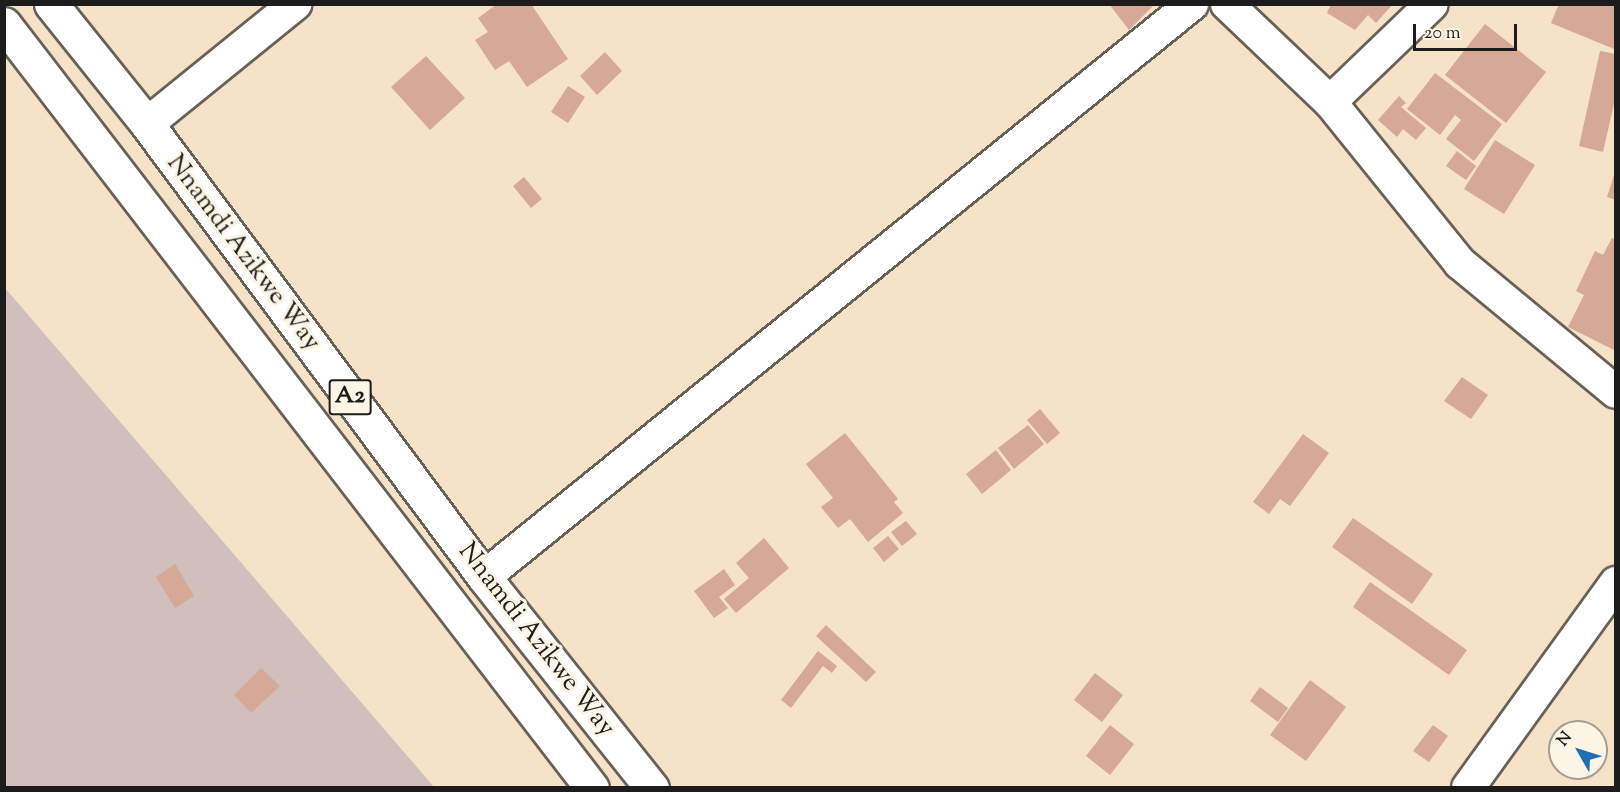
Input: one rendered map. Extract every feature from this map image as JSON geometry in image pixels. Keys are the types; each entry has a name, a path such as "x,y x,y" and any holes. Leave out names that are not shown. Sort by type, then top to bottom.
{"highway":[{"name":"Nnamdi Azikwe Way","path":"51,4 147,124 484,577 652,788"},
{"name":"Nnamdi Azikwe Way","path":"4,24 592,788"}],"street":[{"path":"147,124 295,4"},
{"path":"484,577 1192,4"},
{"path":"1227,4 1330,102 1460,263 1616,392"},
{"path":"1330,102 1432,4"},
{"path":"1468,788 1616,583"}],"shaded area":[{"path":"5,288 434,787 5,787"}],"building":[{"path":"497,4 531,4 568,59 527,87 509,61 495,70 475,40 488,32 478,18"},
{"path":"1109,4 1155,4 1129,30"},
{"path":"1331,4 1393,4 1376,23 1368,15 1355,30 1327,13"},
{"path":"1559,4 1616,4 1614,49 1551,23"},
{"path":"1485,24 1546,72 1506,123 1445,75"},
{"path":"1600,51 1616,54 1616,95 1603,152 1579,146"},
{"path":"605,52 622,71 597,95 580,76"},
{"path":"426,56 465,98 430,130 391,87"},
{"path":"1435,73 1502,124 1474,161 1446,139 1461,120 1455,115 1440,135 1407,109"},
{"path":"568,86 585,97 568,123 551,112"},
{"path":"1399,96 1406,103 1401,107 1426,128 1416,140 1403,129 1397,137 1378,120"},
{"path":"1495,140 1535,165 1504,214 1464,189"},
{"path":"1457,151 1476,166 1466,180 1446,166"},
{"path":"1616,172 1616,200 1607,197"},
{"path":"524,177 542,199 531,208 513,186"},
{"path":"1612,238 1616,240 1616,351 1568,327 1584,295 1576,291 1595,251 1603,255"},
{"path":"1462,377 1488,395 1471,419 1444,401"},
{"path":"1040,409 1060,433 1047,444 1027,420"},
{"path":"1028,425 1044,444 1014,469 998,448"},
{"path":"845,433 898,499 894,502 903,513 868,542 850,519 838,528 821,507 833,498 806,464"},
{"path":"1303,434 1329,453 1290,506 1280,499 1269,514 1253,502"},
{"path":"996,450 1011,470 982,494 966,474"},
{"path":"1353,518 1433,574 1412,604 1332,547"},
{"path":"906,521 917,534 902,546 891,532"},
{"path":"888,536 899,549 884,562 873,548"},
{"path":"764,538 789,568 736,613 724,599 749,578 736,563"},
{"path":"175,564 194,596 175,608 156,577"},
{"path":"724,569 735,585 719,597 728,608 714,618 694,591"},
{"path":"1370,582 1467,650 1449,675 1353,607"},
{"path":"826,625 876,672 866,682 816,636"},
{"path":"818,651 837,666 832,673 823,666 791,708 781,700"},
{"path":"261,668 280,686 251,713 234,695"},
{"path":"1095,673 1123,695 1102,722 1074,700"},
{"path":"1310,680 1346,707 1306,761 1270,735"},
{"path":"1260,687 1288,708 1278,722 1250,701"},
{"path":"1110,725 1134,744 1110,775 1086,756"},
{"path":"1433,725 1448,736 1429,762 1413,751"}]}
